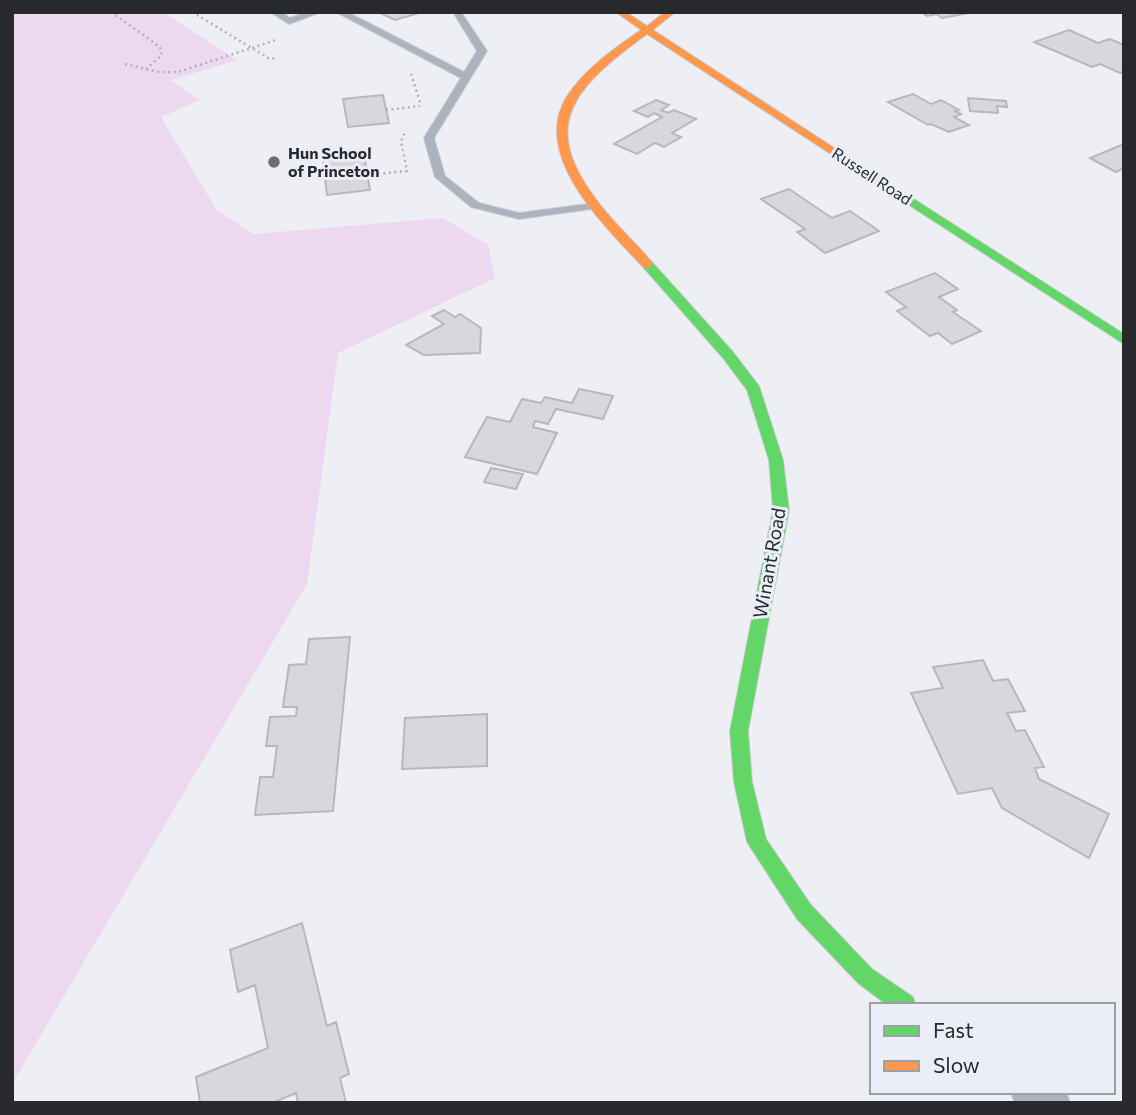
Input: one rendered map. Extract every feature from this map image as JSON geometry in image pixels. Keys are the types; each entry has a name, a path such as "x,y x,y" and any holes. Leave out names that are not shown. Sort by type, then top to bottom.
{"street":[{"name":"Russell Road","path":"620,12 1124,340"},
{"name":"Winant Road","path":"671,12 589,75 575,92 564,113 561,133 563,151 570,173 595,206 728,355 754,389 776,460 781,510 739,731 743,782 757,842 803,912 865,976 902,1003"}],"lane":[{"path":"274,12 289,21 317,12"},
{"path":"340,12 466,77"},
{"path":"457,12 482,51 429,138 440,177 475,205 519,216 595,206"}],"path":[{"path":"111,12 160,47 162,55 145,70"},
{"path":"192,12 270,59 275,58"},
{"path":"125,64 145,70 178,72 277,40"},
{"path":"367,175 407,170"}],"shaded area":[{"path":"12,12 163,12 237,60 171,80 200,100 161,117 216,209 253,234 443,218 488,245 495,278 338,353 307,584 12,1084"}],"building":[{"path":"378,12 419,12 419,13 395,20"},
{"path":"921,12 974,12 942,18 937,14 927,16"},
{"path":"1069,30 1098,43 1110,39 1124,45 1124,72 1120,73 1100,64 1092,67 1034,42"},
{"path":"913,94 931,104 941,100 959,110 955,111 961,114 954,117 969,125 949,132 928,125 888,102"},
{"path":"383,95 389,123 348,127 343,99"},
{"path":"968,98 1006,101 1007,107 997,106 998,113 970,111"},
{"path":"656,100 669,105 661,110 668,113 674,110 696,119 672,133 681,137 664,147 655,143 637,154 614,144 662,117 654,113 648,117 634,111"},
{"path":"1124,144 1124,168 1116,172 1090,158"},
{"path":"364,156 370,190 327,195 323,160"},
{"path":"789,189 832,218 850,211 879,231 825,253 797,232 805,229 761,199"},
{"path":"935,273 958,289 939,297 957,310 953,312 981,331 952,344 938,333 930,336 897,311 906,307 886,292"},
{"path":"444,310 455,317 460,314 481,328 480,353 424,355 406,345 444,324 432,316"},
{"path":"579,389 613,396 603,419 556,409 548,424 535,421 533,427 557,433 537,474 465,457 487,417 510,422 522,399 541,403 545,397 572,403"},
{"path":"491,468 523,474 516,489 484,482"},
{"path":"350,637 333,811 255,815 260,777 273,777 277,746 266,746 270,717 296,716 297,707 283,707 289,665 306,664 309,639"},
{"path":"983,660 993,681 1008,679 1025,711 1007,713 1016,731 1025,730 1044,767 1035,768 1039,779 1109,814 1089,858 1002,808 992,788 958,794 911,693 943,688 933,667"},
{"path":"487,714 487,766 402,769 405,718"},
{"path":"302,923 327,1026 336,1022 349,1074 340,1078 346,1103 298,1103 296,1093 272,1103 200,1103 196,1077 268,1048 255,985 238,992 230,950"}],"traffic: fast":[{"path":"899,194 1124,340"},
{"path":"647,264 728,355 754,389 776,460 781,510 739,731 743,782 757,842 804,912 865,976 902,1003"}],"traffic: slow":[{"path":"620,12 899,194"},
{"path":"647,264 590,199 574,175 564,151 562,125 570,100 590,74 671,12"}],"place":[{"name":"Hun School of Princeton","path":"274,162"}]}
